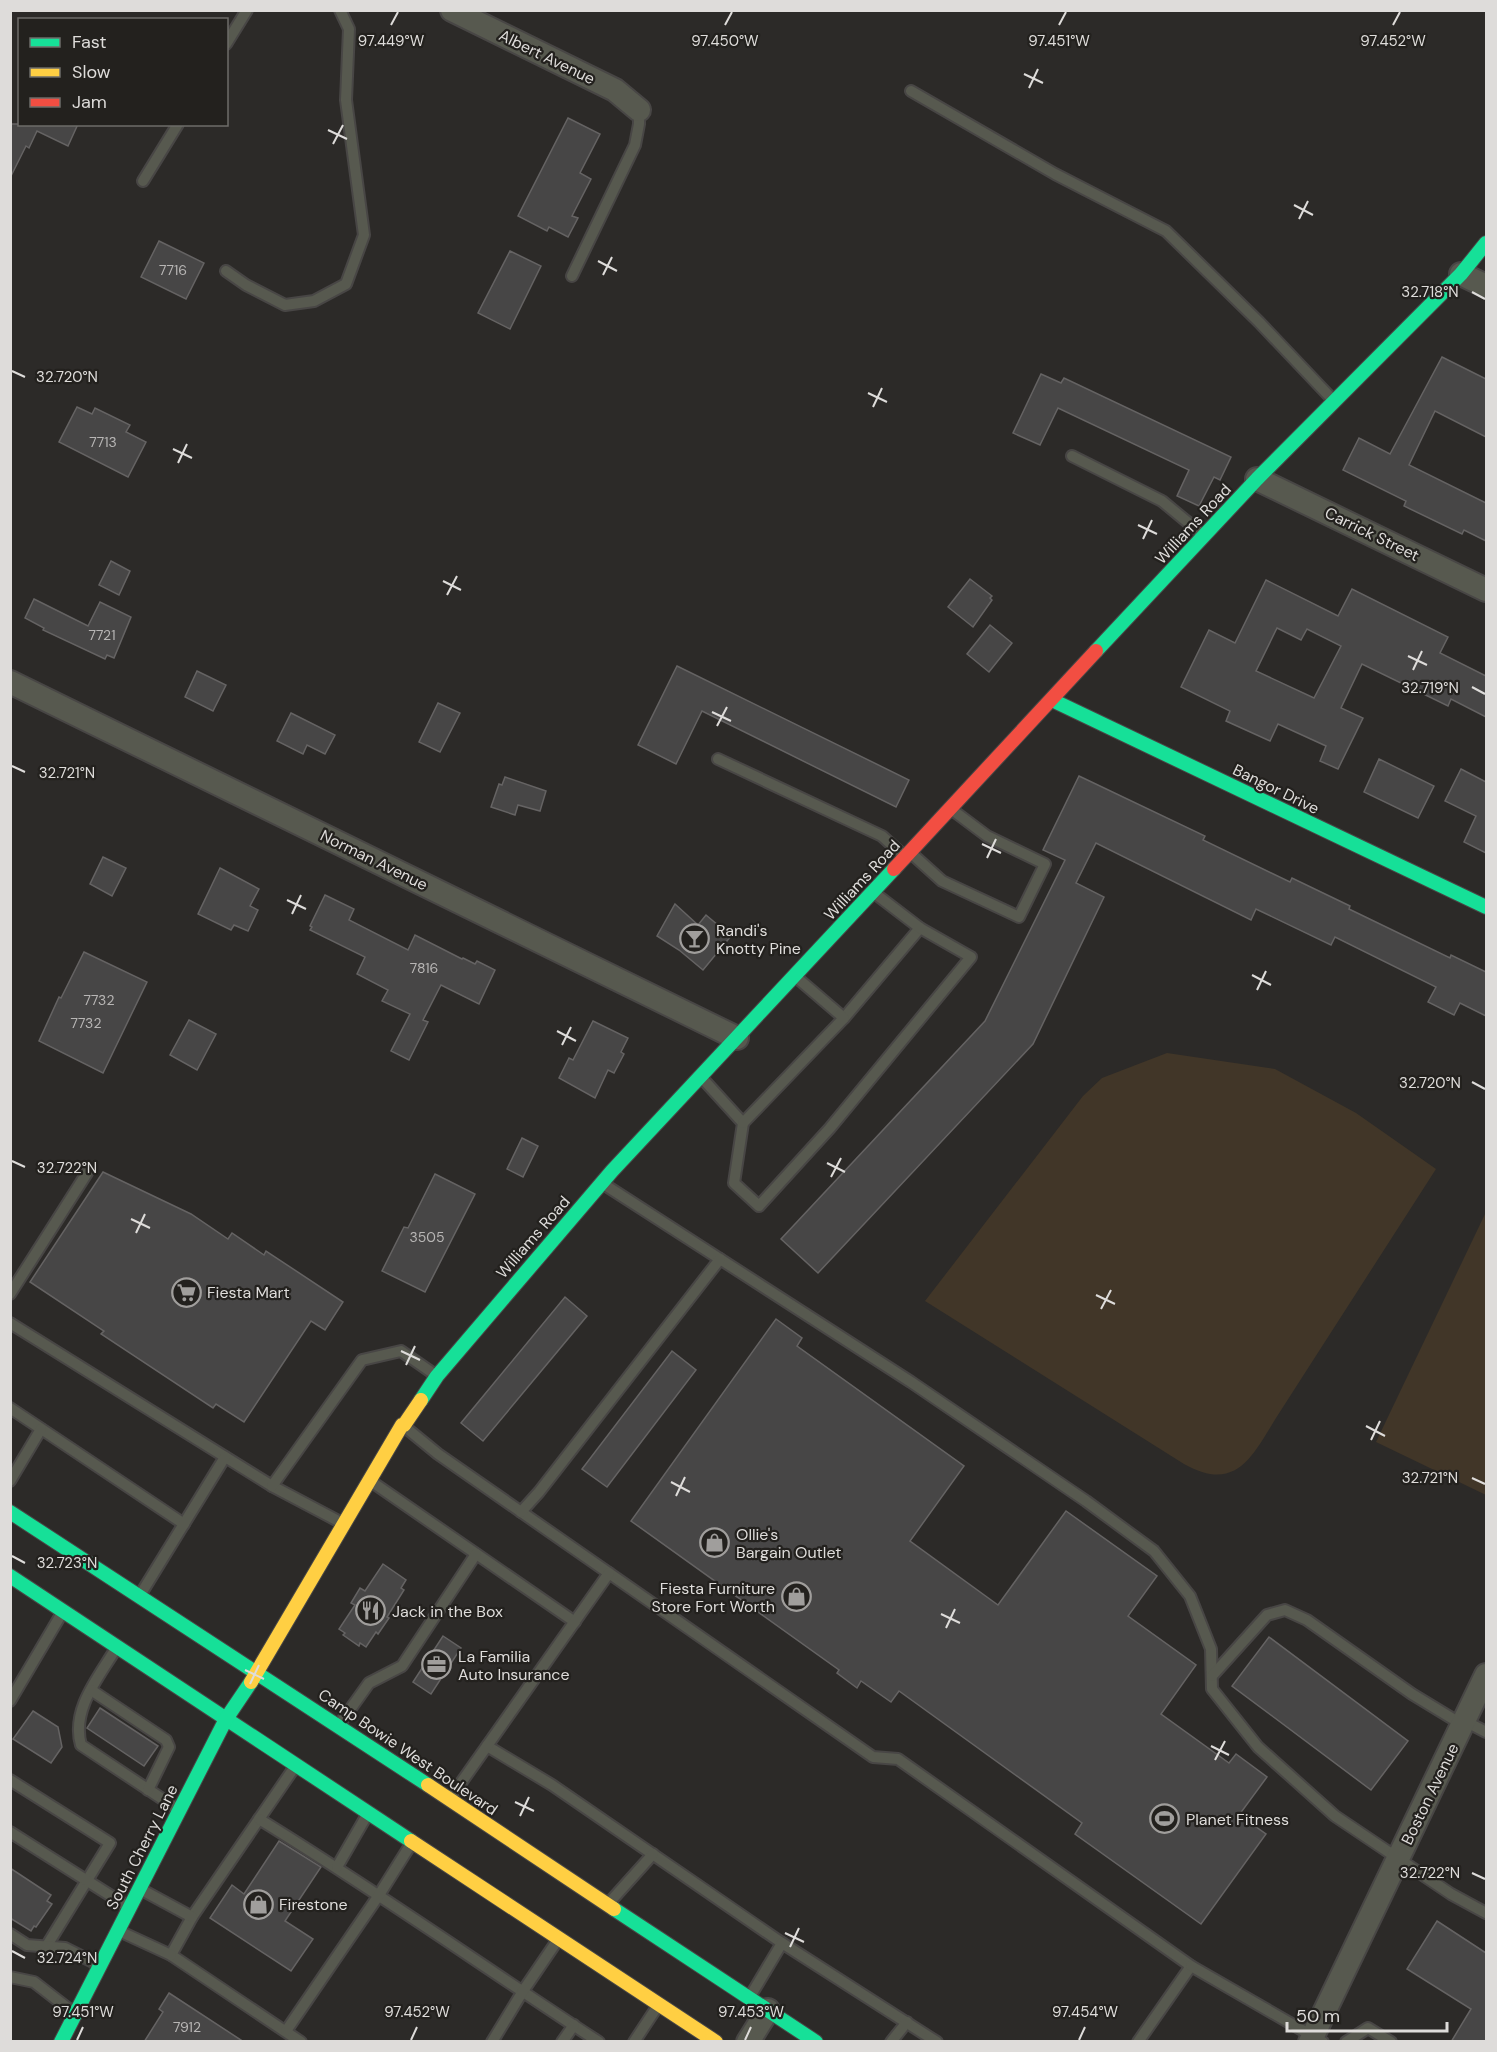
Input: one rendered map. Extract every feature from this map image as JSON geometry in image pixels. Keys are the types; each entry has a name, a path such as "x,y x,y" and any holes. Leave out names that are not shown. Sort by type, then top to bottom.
{"street":[{"name":"Albert Avenue","path":"452,10 615,90 639,110"},
{"name":"Williams Road","path":"258,1671 402,1425 437,1376 523,1272 602,1183 1257,478 1461,274 1486,243"},
{"path":"1461,274 1486,286"},
{"name":"Carrick Street","path":"1257,478 1486,590"},
{"name":"Norman Avenue","path":"10,682 737,1038"},
{"name":"Bangor Drive","path":"1052,700 1486,907"},
{"name":"Camp Bowie West Boulevard","path":"10,1512 258,1671 816,2042"},
{"path":"10,1576 716,2042"},
{"name":"South Cherry Lane","path":"61,2042 226,1719 258,1671"},
{"name":"Boston Avenue","path":"1315,2040 1398,1859 1472,1714 1486,1676"},
{"path":"748,2042 759,2004"}],"lane":[{"path":"228,41 247,10"},
{"path":"226,271 246,285 285,305 314,301 346,284 364,235 346,100 349,29 340,10"},
{"path":"911,91 1055,174 1166,231 1259,322 1334,401"},
{"path":"572,276 634,145 639,124 639,110"},
{"path":"143,181 177,126"},
{"path":"1072,456 1162,501 1204,536"},
{"path":"718,759 882,836 942,881 1019,917 1045,864 987,836 950,809"},
{"path":"873,892 920,928 971,957 830,1128 759,1206 734,1183 743,1123 844,1018 920,928"},
{"path":"795,976 844,1018"},
{"path":"701,1077 743,1123"},
{"path":"10,1294 87,1173"},
{"path":"602,1183 911,1382 1154,1551 1190,1596 1211,1648 1212,1689 1258,1747 1335,1815 1451,1894 1486,1913"},
{"path":"521,1512 720,1259"},
{"path":"10,1323 272,1486 343,1523"},
{"path":"272,1486 362,1360 401,1351 437,1376"},
{"path":"10,1408 184,1524"},
{"path":"402,1425 438,1454 873,1757 898,1759 1191,1966 1315,2040"},
{"path":"10,1481 41,1429"},
{"path":"140,1595 225,1457"},
{"path":"370,1480 575,1622"},
{"path":"339,1725 369,1683 402,1666 476,1554"},
{"path":"449,1800 609,1573"},
{"path":"1212,1676 1267,1615 1285,1610 1306,1620 1412,1695 1472,1714 1486,1732"},
{"path":"10,1701 63,1611"},
{"path":"116,1647 83,1703 79,1737 81,1744 179,1810"},
{"path":"91,1690 166,1740 169,1747 148,1790"},
{"path":"487,1746 552,1785 782,1943 937,2042"},
{"path":"171,1954 192,1917 296,1765"},
{"path":"10,1780 110,1843 46,1947"},
{"path":"337,1867 368,1812"},
{"path":"259,1819 337,1867 599,2042"},
{"path":"10,1832 129,1908"},
{"path":"286,2031 379,1895 412,1841"},
{"path":"608,1904 653,1854"},
{"path":"139,1889 192,1917"},
{"path":"118,1930 171,1954 301,2042"},
{"path":"10,1934 27,1945 65,1948 100,1966"},
{"path":"492,2042 559,1938"},
{"path":"759,2004 782,1943"},
{"path":"1138,2042 1191,1966"},
{"path":"10,1977 34,1982 75,2014"},
{"path":"634,2042 659,2004"},
{"path":"891,2042 907,2022"},
{"path":"562,2042 574,2025"},
{"path":"1346,2042 1368,2028 1391,2042"}],"shaded area":[{"path":"1167,1053 1275,1069 1356,1113 1436,1169 1259,1446 1240,1466 1230,1472 1217,1475 1202,1472 1184,1464 925,1301 1083,1096 1102,1078"},
{"path":"1486,1212 1486,1495 1376,1442"}],"building":[{"path":"568,118 600,134 580,173 591,179 572,216 578,218 568,237 549,227 547,231 518,216"},
{"path":"10,124 77,126 68,146 37,131 29,148 26,146 10,178"},
{"path":"159,241 204,263 186,299 141,277"},
{"path":"510,251 541,266 510,329 478,313"},
{"path":"1442,357 1486,379 1486,437 1435,411 1409,465 1486,503 1486,541 1464,530 1462,534 1404,506 1406,501 1343,470 1359,438 1390,454"},
{"path":"1041,374 1061,383 1064,378 1231,457 1220,480 1214,477 1199,506 1177,496 1189,470 1058,408 1040,445 1013,433"},
{"path":"77,407 92,414 95,408 130,425 126,432 146,442 128,477 59,442"},
{"path":"111,561 130,571 119,595 99,585"},
{"path":"970,579 992,596 990,598 992,600 973,627 948,607"},
{"path":"1266,580 1338,616 1352,589 1448,637 1440,653 1486,676 1486,717 1451,699 1448,706 1362,664 1341,708 1363,718 1338,769 1320,761 1326,746 1278,724 1270,741 1226,721 1230,711 1181,687 1209,630 1235,643","holes":["1277,628 1301,640 1307,629 1341,646 1314,698 1256,671"]},
{"path":"34,599 88,626 100,602 131,617 114,658 107,655 105,659 43,630 44,628 25,618"},
{"path":"990,625 1012,643 989,672 967,654"},
{"path":"677,666 909,780 896,807 702,711 676,764 638,745"},
{"path":"197,671 226,685 213,711 185,697"},
{"path":"438,703 460,713 440,752 419,742"},
{"path":"291,713 335,735 325,754 307,745 303,754 277,741"},
{"path":"1379,759 1434,786 1418,818 1364,792"},
{"path":"1461,769 1486,782 1486,853 1464,842 1476,816 1445,801"},
{"path":"1079,776 1205,836 1203,840 1290,882 1292,878 1350,906 1349,909 1450,958 1451,955 1486,972 1486,1016 1460,1003 1454,1015 1428,1002 1436,987 1335,937 1331,945 1256,909 1251,920 1096,843 1076,883 1104,897 1033,1044 818,1273 781,1239 985,1021 1065,860 1043,850"},
{"path":"505,777 546,791 540,811 518,805 515,815 491,807 499,784 502,785"},
{"path":"103,857 126,868 112,896 90,884"},
{"path":"220,868 259,889 250,906 258,910 248,931 234,925 231,930 198,914"},
{"path":"325,895 354,909 349,920 408,950 415,935 462,959 475,964 477,961 495,970 479,1004 441,985 423,1020 428,1022 409,1060 391,1051 410,1014 382,1001 388,990 357,974 365,957 310,930"},
{"name":"Randi's Knotty Pine","path":"675,904 698,925 706,915 731,936 703,970 679,950 657,936"},
{"path":"84,952 147,982 103,1073 39,1041 59,997 61,998"},
{"path":"189,1020 216,1034 197,1070 170,1055"},
{"path":"593,1021 628,1038 621,1052 624,1054 614,1073 608,1070 595,1098 559,1078 569,1058 573,1060"},
{"path":"522,1138 538,1146 523,1177 507,1169"},
{"name":"Fiesta Mart","path":"103,1172 191,1214 228,1239 232,1233 264,1255 266,1251 343,1302 325,1330 311,1321 244,1422 216,1404 213,1408 101,1334 104,1331 30,1282"},
{"path":"435,1174 475,1194 425,1292 382,1271 404,1227 408,1228"},
{"path":"565,1297 587,1316 483,1441 461,1423"},
{"path":"776,1319 802,1338 797,1346 964,1466 910,1541 998,1605 1066,1511 1157,1576 1128,1616 1196,1665 1161,1714 1229,1763 1236,1754 1267,1777 1239,1815 1266,1834 1201,1924 1075,1834 1082,1823 899,1691 891,1702 861,1681 857,1688 837,1673 839,1670 631,1521"},
{"path":"672,1351 696,1370 607,1487 582,1469"},
{"name":"Jack in the Box","path":"383,1564 406,1580 401,1588 404,1590 378,1634 376,1632 366,1647 360,1643 359,1646 343,1635 345,1633 339,1629 355,1605 351,1603 360,1588 365,1591"},
{"name":"La Familia Auto Insurance","path":"443,1636 461,1648 431,1694 413,1682"},
{"path":"1269,1637 1408,1741 1371,1790 1232,1686"},
{"path":"100,1708 158,1746 144,1766 87,1728"},
{"path":"33,1711 58,1727 62,1747 51,1763 13,1739"},
{"name":"Firestone","path":"279,1841 321,1867 285,1921 313,1939 291,1971 210,1918 232,1885 244,1894"},
{"path":"10,1868 51,1895 47,1901 52,1904 31,1931 10,1918"},
{"path":"1437,1921 1486,1953 1486,2042 1451,2042 1471,2009 1407,1969"},
{"path":"169,1993 244,2042 144,2042 163,2012 159,2009"}],"traffic: fast":[{"path":"1096,651 1257,479 1461,274 1486,243"},
{"path":"1052,700 1486,907"},
{"path":"421,1400 437,1376 612,1171 894,869"},
{"path":"10,1512 428,1785"},
{"path":"10,1576 411,1841"},
{"path":"61,2042 226,1719 251,1682"},
{"path":"614,1909 816,2042"}],"traffic: slow":[{"path":"251,1682 402,1425 421,1400"},
{"path":"428,1785 614,1909"},
{"path":"411,1841 716,2042"}],"traffic: jam":[{"path":"894,869 1096,651"}],"place":[{"name":"Randi's Knotty Pine","path":"695,939"},
{"name":"Fiesta Mart","path":"186,1292"},
{"name":"Ollie's Bargain Outlet","path":"715,1543"},
{"name":"Fiesta Furniture Store Fort Worth","path":"796,1597"},
{"name":"Jack in the Box","path":"371,1611"},
{"name":"La Familia Auto Insurance","path":"437,1665"},
{"name":"Planet Fitness","path":"1165,1819"},
{"name":"Firestone","path":"258,1904"}]}
